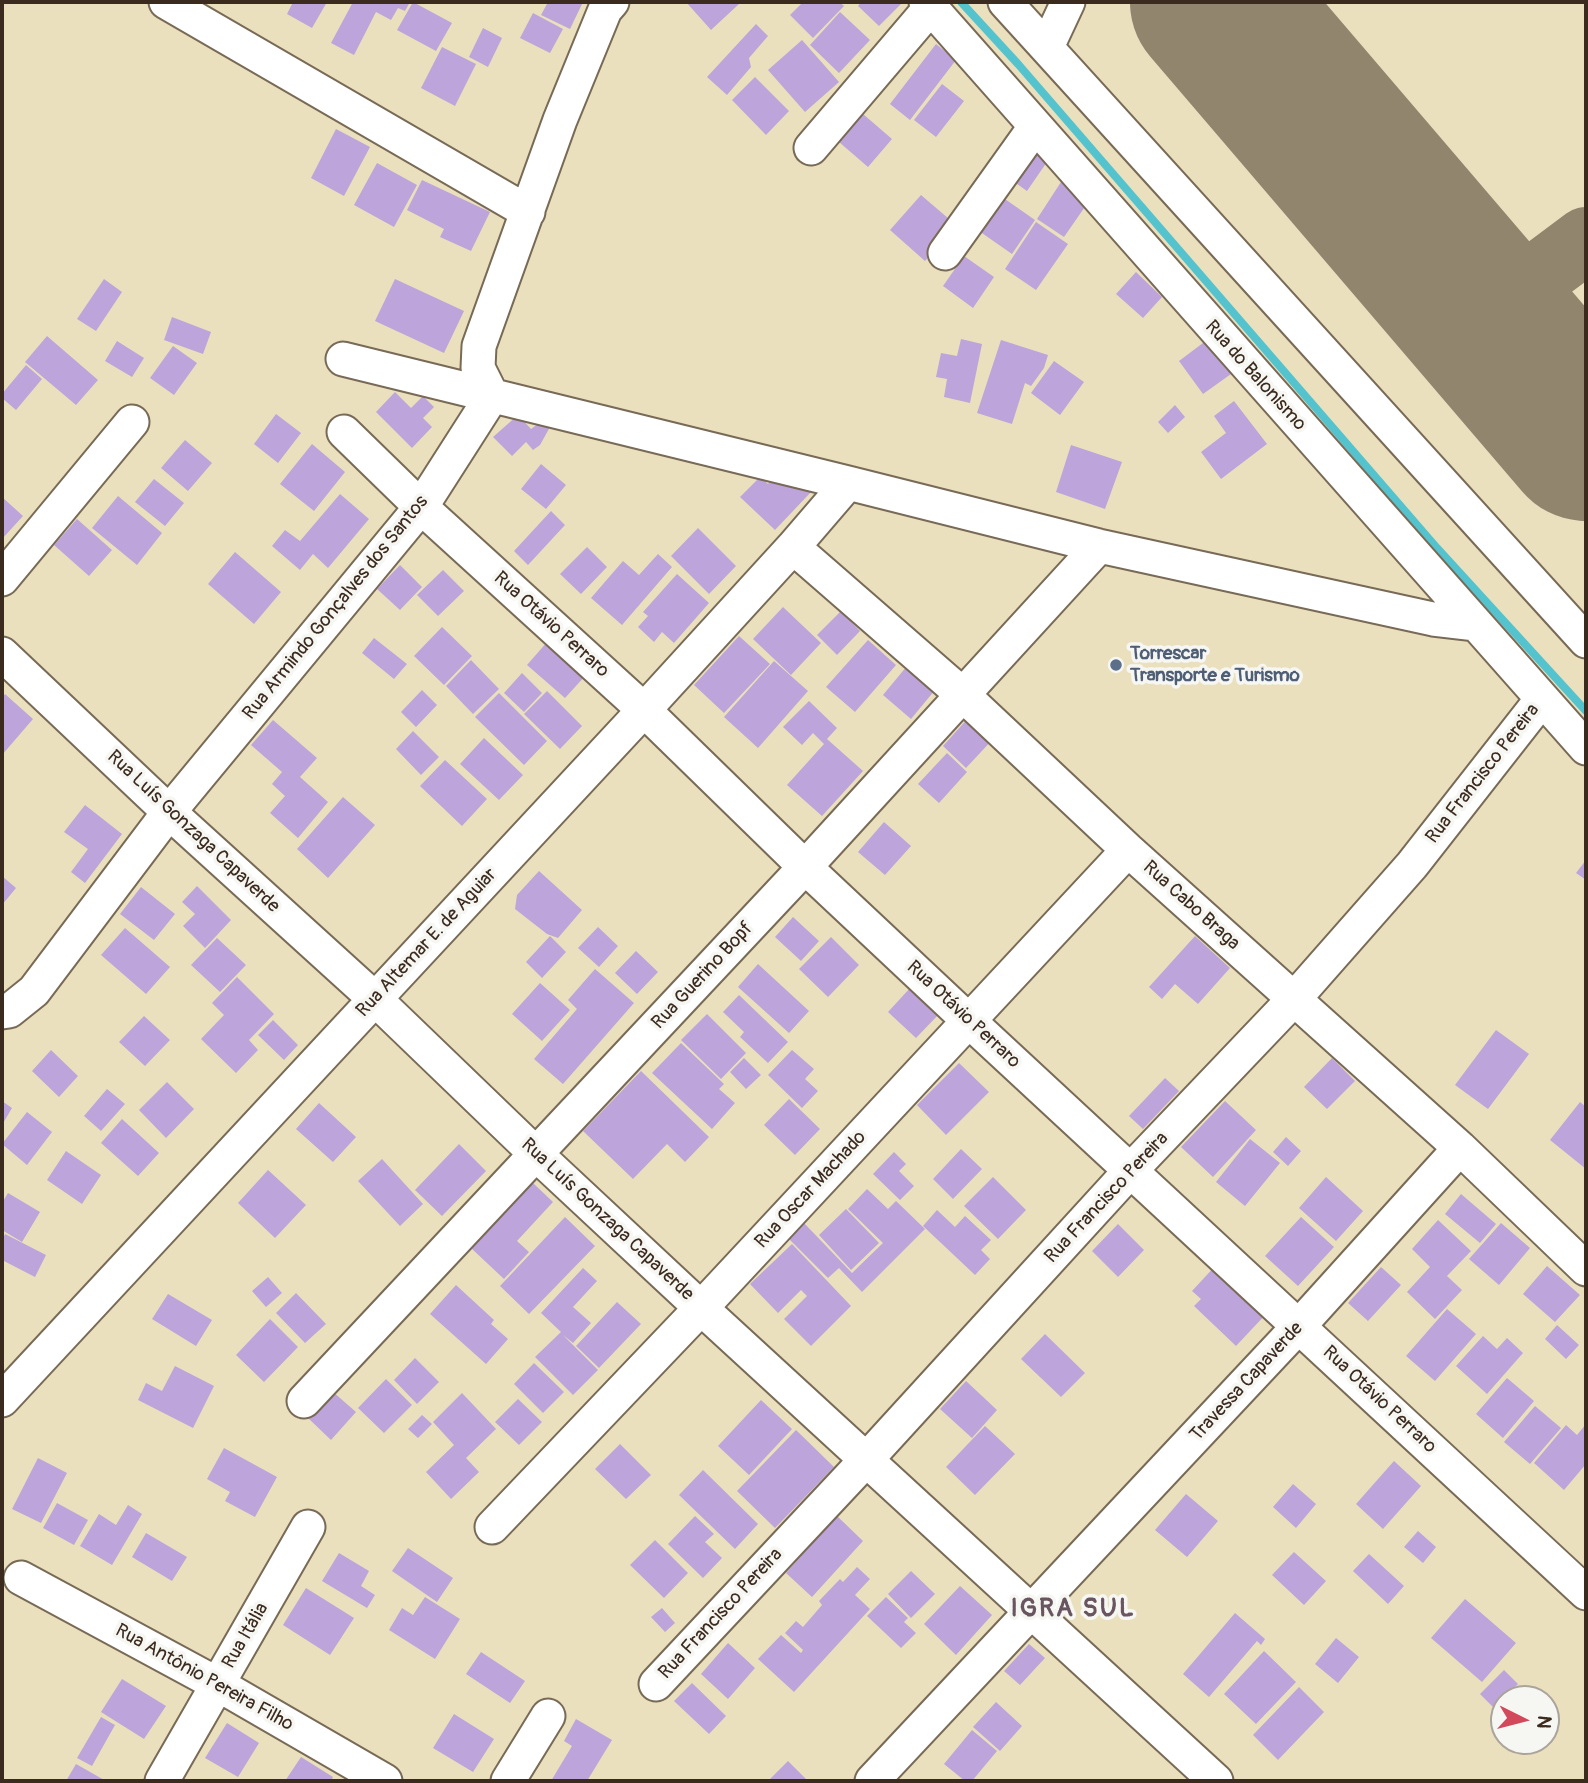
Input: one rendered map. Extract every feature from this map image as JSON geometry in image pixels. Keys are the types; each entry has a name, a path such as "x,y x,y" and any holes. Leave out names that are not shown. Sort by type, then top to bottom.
{"street":[{"path":"166,2 527,212"},
{"path":"1005,2 1586,641"},
{"path":"1046,47 1068,2"},
{"path":"492,396 478,368 479,346 560,120 605,5"},
{"path":"811,148 928,5"},
{"name":"Rua do Balonismo","path":"928,5 1586,748"},
{"path":"945,253 1035,127"},
{"path":"343,359 1099,546 1433,619 1476,624"},
{"name":"Rua Armindo Gonçalves dos Santos","path":"2,1012 9,1011 34,990 169,812 421,507 492,396"},
{"path":"2,579 132,422"},
{"name":"Rua Otávio Perraro","path":"344,432 421,507 644,710 805,867 969,1021 1586,1593"},
{"name":"Rua Altemar E. de Aguiar","path":"2,1400 644,710 848,483"},
{"name":"Rua Guerino Bopf","path":"304,1401 805,867 1099,546"},
{"name":"Rua Cabo Braga","path":"793,547 964,695 1128,850 1460,1149 1586,1269"},
{"name":"Rua Luís Gonzaga Capaverde","path":"2,654 169,812 375,999 701,1308 1214,1781"},
{"name":"Rua Francisco Pereira","path":"656,1684 866,1460 1131,1170 1294,999 1412,865 1542,699"},
{"name":"Rua Oscar Machado","path":"492,1527 701,1308 1128,850"},
{"name":"Travessa Capaverde","path":"872,1781 1299,1326 1460,1149"},
{"name":"Rua Itália","path":"162,1781 308,1527"},
{"name":"Rua Antônio Pereira Filho","path":"21,1578 219,1685 385,1781"},
{"path":"508,1781 548,1716"}],"building":[{"path":"293,2 327,2 312,28 287,14"},
{"path":"353,2 410,2 405,11 398,8 391,20 376,12 354,55 331,43"},
{"path":"413,2 452,23 436,51 397,30"},
{"path":"548,2 583,2 570,29 541,15"},
{"path":"686,2 737,2 739,4 711,30"},
{"path":"803,2 839,2 844,6 813,38 790,15"},
{"path":"861,2 903,2 879,26 858,6"},
{"path":"840,12 870,40 839,73 810,45"},
{"path":"533,13 563,29 550,53 520,38"},
{"path":"756,24 768,36 749,58 751,67 727,95 707,77"},
{"path":"483,28 502,38 488,67 469,57"},
{"path":"802,40 839,82 805,112 768,70"},
{"path":"936,44 956,60 910,120 890,104"},
{"path":"442,47 476,64 455,106 421,88"},
{"path":"755,77 789,111 766,135 732,100"},
{"path":"942,84 964,101 936,137 914,120"},
{"path":"863,114 892,139 868,167 839,142"},
{"path":"336,129 370,147 344,196 311,178"},
{"path":"1031,147 1049,159 1027,191 1010,179"},
{"path":"377,163 417,185 394,227 354,205"},
{"path":"422,180 490,212 471,251 440,237 444,229 407,210"},
{"path":"1061,182 1089,201 1064,237 1037,219"},
{"path":"921,195 956,225 925,261 890,230"},
{"path":"1002,197 1035,220 1012,254 979,231"},
{"path":"1036,222 1068,244 1036,290 1005,269"},
{"path":"964,256 994,277 973,308 943,286"},
{"path":"1136,272 1162,297 1143,318 1116,294"},
{"path":"104,279 122,292 96,331 77,319"},
{"path":"395,279 464,311 444,353 375,321"},
{"path":"172,317 211,332 203,354 164,340"},
{"path":"47,336 98,380 76,405 25,362"},
{"path":"961,339 982,344 970,403 944,397 947,379 936,377 941,353 957,356"},
{"path":"1001,340 1048,355 1044,368 1031,386 1025,383 1012,424 977,413"},
{"path":"1207,340 1231,374 1203,394 1179,361"},
{"path":"117,341 144,358 132,377 105,361"},
{"path":"173,346 197,363 174,395 150,378"},
{"path":"1054,361 1084,382 1060,415 1031,393"},
{"path":"26,365 42,379 16,410 2,398 2,394"},
{"path":"395,392 411,408 423,396 434,407 423,418 432,427 412,448 376,412"},
{"path":"1234,401 1267,444 1221,479 1201,452 1226,433 1214,416"},
{"path":"1175,405 1185,417 1168,433 1158,422"},
{"path":"276,414 301,433 278,463 254,444"},
{"path":"518,415 531,429 545,419 550,427 540,445 533,450 526,442 512,456 493,437"},
{"path":"185,440 212,463 188,491 161,468"},
{"path":"312,444 345,472 314,511 280,484"},
{"path":"1071,445 1122,462 1105,509 1056,492"},
{"path":"541,464 566,485 546,509 521,489"},
{"path":"794,475 811,492 775,530 740,497 760,477 768,484 774,476"},
{"path":"154,479 184,503 165,526 135,502"},
{"path":"340,494 369,519 328,568 313,554 300,570 272,546 285,530 300,541"},
{"path":"118,496 162,533 137,565 92,528"},
{"path":"2,497 23,516 2,539"},
{"path":"551,511 565,525 528,565 514,551"},
{"path":"77,519 112,550 89,576 54,545"},
{"path":"698,528 736,566 709,594 671,556"},
{"path":"587,547 607,567 581,594 560,574"},
{"path":"235,552 281,592 254,624 208,584"},
{"path":"658,554 672,567 622,625 591,598 623,561 639,575"},
{"path":"400,565 422,587 400,610 377,589"},
{"path":"443,570 464,591 438,616 417,595"},
{"path":"677,574 709,603 674,643 662,632 654,642 638,627 648,616 643,612"},
{"path":"783,607 821,643 791,675 753,639"},
{"path":"841,611 860,631 837,655 817,635"},
{"path":"442,627 472,656 444,685 414,656"},
{"path":"739,636 770,664 724,713 694,685"},
{"path":"374,638 407,664 394,679 362,653"},
{"path":"868,640 896,665 855,712 826,687"},
{"path":"548,641 586,675 565,698 527,665"},
{"path":"471,660 499,689 473,714 446,686"},
{"path":"774,661 808,691 758,748 724,717"},
{"path":"907,666 935,690 911,719 883,695"},
{"path":"522,673 542,693 524,712 504,693"},
{"path":"422,690 437,705 416,727 401,712"},
{"path":"547,691 582,726 560,749 524,714"},
{"path":"499,693 547,741 524,765 475,717"},
{"path":"5,694 33,719 2,755 2,698"},
{"path":"809,701 837,728 827,739 863,771 822,816 787,785 824,744 813,733 802,745 783,727"},
{"path":"970,716 994,738 966,768 943,746"},
{"path":"273,720 317,758 300,777 328,802 298,838 270,813 285,796 272,784 282,772 251,745"},
{"path":"413,731 439,757 421,775 396,749"},
{"path":"484,738 523,775 499,800 460,764"},
{"path":"947,753 967,772 939,803 918,784"},
{"path":"445,760 487,799 462,826 420,786"},
{"path":"343,797 375,825 328,878 297,849"},
{"path":"85,805 122,834 85,883 71,872 88,849 64,832"},
{"path":"884,822 911,846 885,875 858,852"},
{"path":"1586,860 1586,880 1576,873"},
{"path":"539,871 582,910 558,938 547,934 515,909 517,895"},
{"path":"2,876 16,888 2,905"},
{"path":"197,886 231,920 205,948 183,926 195,914 182,902"},
{"path":"141,887 175,914 154,940 120,914"},
{"path":"793,917 819,941 801,961 775,937"},
{"path":"598,927 618,946 599,967 578,948"},
{"path":"125,928 170,967 146,994 101,955"},
{"path":"550,936 566,952 542,978 526,962"},
{"path":"1195,936 1230,968 1198,1004 1175,984 1162,999 1149,987"},
{"path":"831,937 859,965 828,997 799,969"},
{"path":"217,938 246,965 220,992 191,965"},
{"path":"636,951 658,972 637,994 615,973"},
{"path":"758,964 809,1011 789,1033 738,987"},
{"path":"595,969 634,1003 563,1084 534,1059 577,1009 568,1000"},
{"path":"237,977 274,1014 249,1040 258,1050 236,1073 201,1039 224,1015 212,1003"},
{"path":"540,983 570,1010 542,1041 512,1014"},
{"path":"911,987 939,1014 916,1038 888,1012"},
{"path":"739,995 788,1042 768,1063 740,1037 744,1032 723,1012"},
{"path":"707,1014 746,1053 721,1079 681,1040"},
{"path":"144,1016 170,1040 145,1066 119,1042"},
{"path":"273,1020 298,1045 284,1060 258,1035"},
{"path":"1496,1030 1529,1054 1488,1109 1455,1085"},
{"path":"681,1043 724,1084 719,1089 735,1103 712,1129 652,1073"},
{"path":"51,1050 78,1076 59,1097 32,1071"},
{"path":"792,1050 814,1069 805,1079 818,1091 802,1108 768,1075"},
{"path":"744,1058 761,1075 746,1089 730,1072"},
{"path":"1332,1058 1355,1081 1327,1109 1304,1087"},
{"path":"959,1063 989,1092 946,1135 917,1105"},
{"path":"641,1071 709,1137 685,1162 667,1144 633,1179 583,1131"},
{"path":"1165,1078 1179,1091 1143,1129 1129,1116"},
{"path":"167,1082 194,1109 166,1138 139,1110"},
{"path":"107,1089 125,1104 101,1131 84,1116"},
{"path":"789,1099 820,1129 795,1155 764,1125"},
{"path":"2,1101 12,1108 2,1125"},
{"path":"1225,1101 1256,1130 1213,1177 1181,1147"},
{"path":"1580,1102 1586,1107 1586,1169 1550,1140"},
{"path":"319,1103 356,1137 333,1162 296,1129"},
{"path":"27,1112 52,1132 27,1165 2,1144"},
{"path":"122,1119 159,1153 138,1176 101,1143"},
{"path":"1286,1137 1301,1151 1288,1166 1273,1152"},
{"path":"1250,1139 1280,1163 1245,1206 1216,1182"},
{"path":"459,1144 486,1171 442,1216 415,1190"},
{"path":"961,1149 982,1169 953,1199 933,1179"},
{"path":"66,1151 101,1175 82,1204 47,1180"},
{"path":"894,1152 906,1164 899,1171 914,1186 900,1200 873,1174"},
{"path":"382,1159 423,1204 400,1226 358,1181"},
{"path":"268,1170 306,1205 275,1238 238,1203"},
{"path":"993,1177 1026,1210 998,1239 964,1206"},
{"path":"1326,1177 1363,1211 1336,1241 1299,1208"},
{"path":"533,1183 553,1202 517,1241 529,1252 504,1279 471,1248"},
{"path":"867,1189 888,1209 896,1201 925,1229 862,1292 839,1268 828,1278 788,1238 804,1223 852,1273 883,1243 848,1209"},
{"path":"8,1193 40,1212 22,1242 2,1230 2,1203"},
{"path":"1461,1194 1496,1224 1480,1243 1445,1214"},
{"path":"846,1209 879,1243 851,1270 819,1235"},
{"path":"937,1210 955,1227 965,1216 991,1240 981,1250 990,1259 975,1275 923,1226"},
{"path":"565,1217 595,1246 529,1314 500,1286"},
{"path":"1301,1217 1334,1247 1298,1286 1265,1256"},
{"path":"1438,1220 1471,1251 1447,1276 1462,1290 1435,1319 1407,1292 1430,1267 1412,1249"},
{"path":"1501,1223 1530,1248 1499,1285 1469,1259"},
{"path":"1118,1224 1144,1250 1118,1277 1092,1251"},
{"path":"5,1234 46,1255 35,1277 2,1260 2,1241"},
{"path":"792,1244 851,1306 811,1346 784,1319 807,1296 801,1290 778,1313 750,1284"},
{"path":"1217,1264 1267,1313 1236,1346 1194,1306 1201,1299 1192,1291"},
{"path":"1547,1266 1580,1295 1555,1322 1523,1294"},
{"path":"1381,1267 1401,1285 1368,1321 1348,1303"},
{"path":"583,1268 597,1281 573,1307 591,1323 573,1343 563,1335 598,1370 573,1395 535,1357 561,1332 541,1313"},
{"path":"268,1277 282,1293 266,1307 252,1291"},
{"path":"456,1285 494,1320 491,1324 508,1339 486,1364 430,1314"},
{"path":"296,1293 326,1324 305,1343 276,1313"},
{"path":"168,1294 212,1320 196,1346 152,1319"},
{"path":"617,1302 641,1324 599,1368 576,1346"},
{"path":"1447,1309 1476,1334 1435,1381 1406,1356"},
{"path":"270,1319 298,1347 264,1382 236,1355"},
{"path":"1557,1325 1579,1345 1566,1359 1545,1339"},
{"path":"1045,1334 1085,1373 1061,1397 1021,1359"},
{"path":"1483,1336 1497,1349 1507,1338 1523,1353 1487,1394 1456,1366"},
{"path":"415,1358 439,1382 417,1404 394,1380"},
{"path":"534,1363 564,1392 543,1413 514,1384"},
{"path":"175,1366 214,1386 193,1428 138,1400 146,1383 162,1391"},
{"path":"1507,1378 1534,1401 1503,1438 1476,1414"},
{"path":"386,1379 412,1405 384,1433 358,1408"},
{"path":"966,1381 997,1410 972,1438 940,1409"},
{"path":"332,1391 356,1412 331,1440 308,1418"},
{"path":"462,1393 496,1429 466,1458 479,1472 451,1499 426,1472 454,1445 433,1422"},
{"path":"518,1399 542,1422 519,1445 495,1422"},
{"path":"761,1400 792,1429 749,1475 718,1446"},
{"path":"1535,1406 1561,1428 1530,1464 1504,1442"},
{"path":"422,1415 432,1424 418,1438 408,1429"},
{"path":"1586,1424 1586,1464 1564,1490 1534,1463 1566,1425 1577,1435"},
{"path":"985,1426 1015,1454 975,1495 946,1467"},
{"path":"796,1430 834,1467 775,1528 737,1491"},
{"path":"620,1444 651,1475 626,1499 595,1469"},
{"path":"224,1448 277,1477 255,1517 225,1501 230,1492 207,1479"},
{"path":"38,1458 67,1473 41,1523 12,1509"},
{"path":"1394,1461 1421,1486 1383,1529 1356,1504"},
{"path":"703,1470 758,1524 735,1549 679,1495"},
{"path":"1293,1484 1316,1504 1296,1528 1273,1507"},
{"path":"1186,1494 1218,1521 1187,1557 1155,1530"},
{"path":"57,1503 88,1520 74,1545 43,1528"},
{"path":"128,1505 142,1514 112,1565 80,1546 99,1514 116,1525"},
{"path":"695,1516 714,1534 705,1542 722,1558 703,1578 668,1544"},
{"path":"837,1516 863,1541 812,1597 786,1573"},
{"path":"1418,1531 1436,1547 1423,1563 1404,1547"},
{"path":"146,1533 187,1557 172,1581 132,1557"},
{"path":"655,1540 688,1573 664,1598 630,1565"},
{"path":"408,1548 453,1578 437,1602 392,1571"},
{"path":"1294,1552 1326,1581 1304,1605 1272,1575"},
{"path":"339,1553 369,1571 361,1586 375,1595 367,1608 322,1581"},
{"path":"1369,1554 1404,1586 1388,1604 1353,1571"},
{"path":"857,1567 870,1579 855,1595 870,1609 794,1692 758,1659 781,1635 801,1653 803,1650 785,1633 796,1621 803,1627 822,1605 819,1601 840,1579 843,1582"},
{"path":"911,1571 935,1594 911,1618 888,1594"},
{"path":"960,1586 992,1615 956,1655 924,1624"},
{"path":"306,1588 354,1618 330,1655 283,1625"},
{"path":"425,1597 460,1619 435,1659 389,1630 402,1608 413,1615"},
{"path":"886,1597 908,1618 904,1622 916,1633 901,1648 867,1616"},
{"path":"1465,1599 1516,1643 1482,1682 1431,1638"},
{"path":"662,1608 675,1623 665,1632 651,1617"},
{"path":"1235,1613 1265,1639 1261,1645 1257,1641 1209,1697 1183,1674"},
{"path":"1336,1638 1359,1657 1338,1683 1315,1664"},
{"path":"728,1643 755,1668 728,1699 701,1674"},
{"path":"1029,1644 1045,1658 1020,1685 1004,1671"},
{"path":"1264,1651 1296,1682 1256,1724 1224,1694"},
{"path":"481,1652 525,1681 510,1703 466,1674"},
{"path":"1504,1670 1518,1684 1490,1685 1490,1704 1480,1694"},
{"path":"122,1679 166,1706 144,1739 101,1712"},
{"path":"692,1683 726,1716 709,1734 674,1701"},
{"path":"1299,1687 1324,1712 1278,1760 1253,1735"},
{"path":"996,1702 1022,1726 1000,1751 973,1727"},
{"path":"454,1714 494,1739 473,1772 433,1748"},
{"path":"101,1717 115,1725 92,1766 77,1758"},
{"path":"576,1719 612,1740 587,1781 551,1781 572,1746 564,1741"},
{"path":"227,1723 259,1743 238,1777 205,1758"},
{"path":"972,1730 997,1751 972,1781 965,1781 944,1764"},
{"path":"301,1757 333,1777 331,1781 285,1781"},
{"path":"788,1761 808,1781 768,1781"},
{"path":"76,1764 106,1781 66,1781"}],"waterway":[{"path":"961,2 1018,64 1437,548 1586,711"}],"taxiway":[{"path":"1483,317 1586,240"}],"runway":[{"path":"1214,2 1586,437"}],"place":[{"name":"Torrescar Transporte e Turismo","path":"1116,665"}],"district":[{"name":"IGRA SUL","path":"1073,1609"}]}
